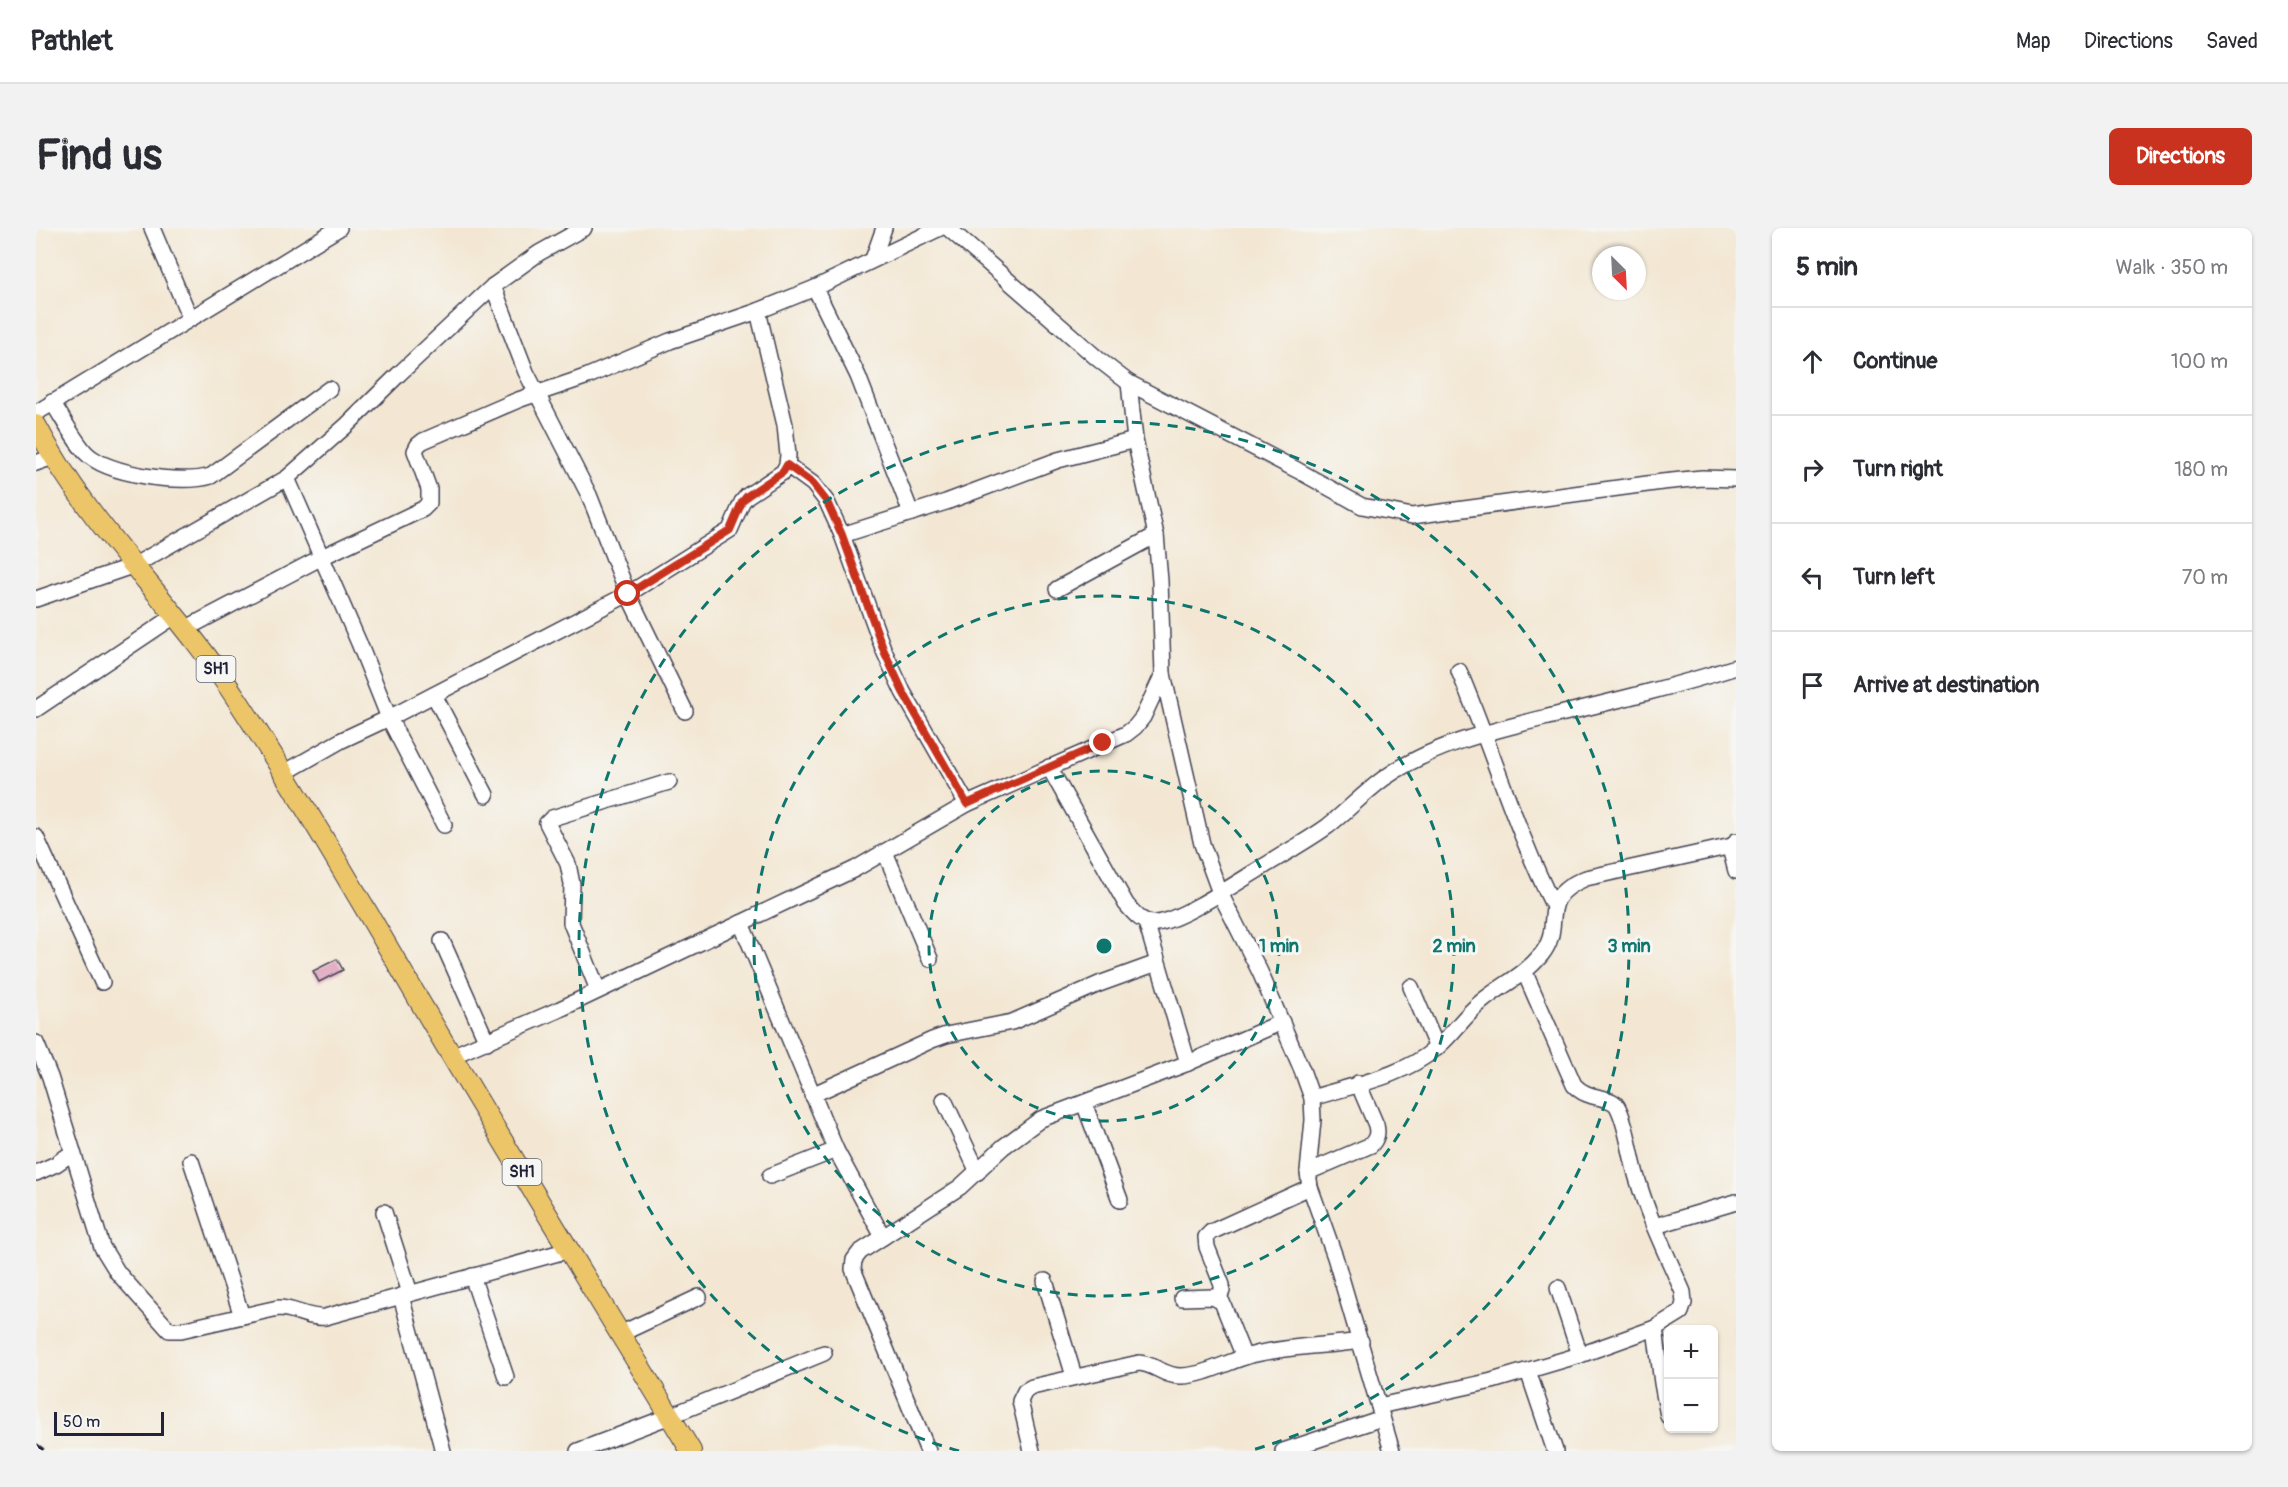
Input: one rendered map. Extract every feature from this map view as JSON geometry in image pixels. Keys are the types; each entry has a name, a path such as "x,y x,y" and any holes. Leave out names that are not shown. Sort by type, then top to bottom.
{"main road":[{"name":"SH1","path":"36,425 44,460 182,621 236,697 284,773 691,1451"}],"street":[{"path":"152,228 190,318"},
{"path":"36,413 339,228"},
{"path":"36,599 135,565 287,478 347,425 494,285 539,253 584,228"},
{"path":"873,260 884,228"},
{"path":"36,709 182,621 423,509 429,503 429,489 415,452 418,445 484,414 588,376 670,341 758,311 815,288 940,228"},
{"path":"948,228 1091,353 1129,383 1362,506 1412,516 1662,482 1729,478 1736,470"},
{"path":"494,285 519,356 589,495 628,594 684,711"},
{"path":"815,288 858,376 911,513"},
{"path":"284,773 342,740 628,594 730,530 747,496 783,472 787,465 784,425 758,311"},
{"path":"1129,383 1135,440 1156,535 1163,674 1195,819 1220,893 1260,972 1312,1098 1313,1120 1309,1180 1361,1341 1392,1451"},
{"path":"52,402 87,453 105,466 128,473 196,479 212,476 329,389"},
{"path":"842,535 911,513 1058,460 1135,440"},
{"path":"787,465 806,477 820,491 842,535 884,651 903,692 967,804"},
{"path":"287,478 389,718 444,825"},
{"path":"1057,589 1156,535"},
{"path":"1049,767 1126,904 1146,922 1155,923 1170,920 1220,893 1328,826 1382,780 1425,754 1486,734 1736,667"},
{"path":"1460,671 1486,734 1522,835 1554,907"},
{"path":"452,1056 487,1042 855,869 967,804 1126,734 1135,727 1151,701 1163,674"},
{"path":"434,694 486,795"},
{"path":"598,990 572,923 572,884 568,864 548,823 552,818 669,782"},
{"path":"36,837 102,982"},
{"path":"1312,1098 1406,1066 1437,1048 1478,1005 1525,973 1542,954 1549,943 1557,896 1586,878 1734,843 1732,859 1736,871"},
{"path":"885,852 930,959"},
{"path":"1146,922 1188,1063"},
{"path":"741,923 836,1150 883,1237"},
{"path":"442,940 487,1042"},
{"path":"812,1095 939,1038 1012,1022 1099,984 1157,963"},
{"path":"1283,1451 1381,1412 1580,1355 1655,1328 1681,1312 1684,1303 1683,1292 1645,1205 1621,1114 1616,1104 1607,1099 1588,1096 1574,1085 1525,973"},
{"path":"1411,987 1437,1048"},
{"path":"928,1451 853,1269 854,1260 860,1252 960,1187 1003,1147 1047,1116 1188,1063 1282,1022"},
{"path":"36,1043 50,1077 102,1247 118,1273 169,1330 181,1330 278,1308 317,1318 325,1317 569,1250"},
{"path":"1218,1299 1222,1285 1207,1247 1206,1237 1210,1232 1309,1180 1371,1145 1375,1140 1376,1125 1358,1083"},
{"path":"944,1100 978,1172"},
{"path":"1084,1103 1120,1200"},
{"path":"770,1176 836,1150"},
{"path":"36,1173 56,1164 72,1153"},
{"path":"191,1161 242,1316"},
{"path":"1655,1226 1736,1202"},
{"path":"384,1212 443,1451"},
{"path":"472,1276 506,1377"},
{"path":"1045,1281 1074,1376"},
{"path":"1558,1288 1580,1355"},
{"path":"621,1334 699,1297"},
{"path":"1182,1299 1213,1297 1218,1299 1226,1307 1244,1357"},
{"path":"1655,1328 1664,1394"},
{"path":"1032,1451 1020,1401 1032,1387 1139,1363 1148,1363 1168,1375 1193,1375 1244,1357 1284,1349 1361,1341"},
{"path":"578,1451 824,1353"},
{"path":"1528,1371 1555,1451"}],"building":[{"path":"337,959 343,970 319,982 313,971"}],"railway":[{"path":"36,1445 44,1451"}],"route":[{"path":"628,594 730,530 747,496 783,472 787,465 806,477 827,502 842,535 884,651 903,692 967,804 1103,743"}]}
